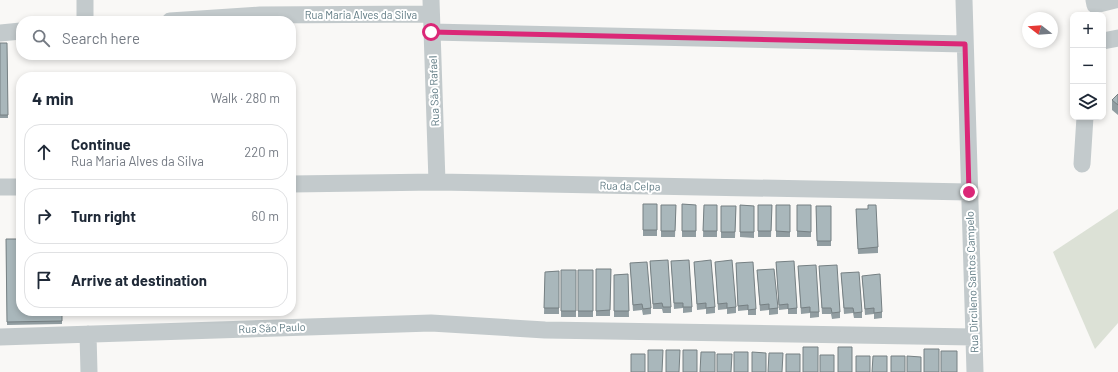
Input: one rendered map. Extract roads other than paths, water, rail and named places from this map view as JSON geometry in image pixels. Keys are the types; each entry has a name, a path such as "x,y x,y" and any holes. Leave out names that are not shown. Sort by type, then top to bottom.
{"street":[{"path":"85,0 85,16"},
{"name":"Rua Dircileno Santos Campelo","path":"964,0 975,372"},
{"path":"1094,7 1115,0"},
{"name":"Rua Maria Alves da Silva","path":"205,16 260,8 431,7"},
{"name":"Rua São Rafael","path":"431,7 437,182"},
{"path":"0,33 16,31"},
{"path":"431,32 965,44"},
{"path":"1106,40 1118,38"},
{"path":"1082,164 1086,120"},
{"name":"Rua da Celpa","path":"296,184 437,182 969,192"},
{"path":"0,187 16,187"},
{"name":"Rua São Paulo","path":"0,337 431,323 545,330 974,337"},
{"path":"88,334 89,372"}]}
